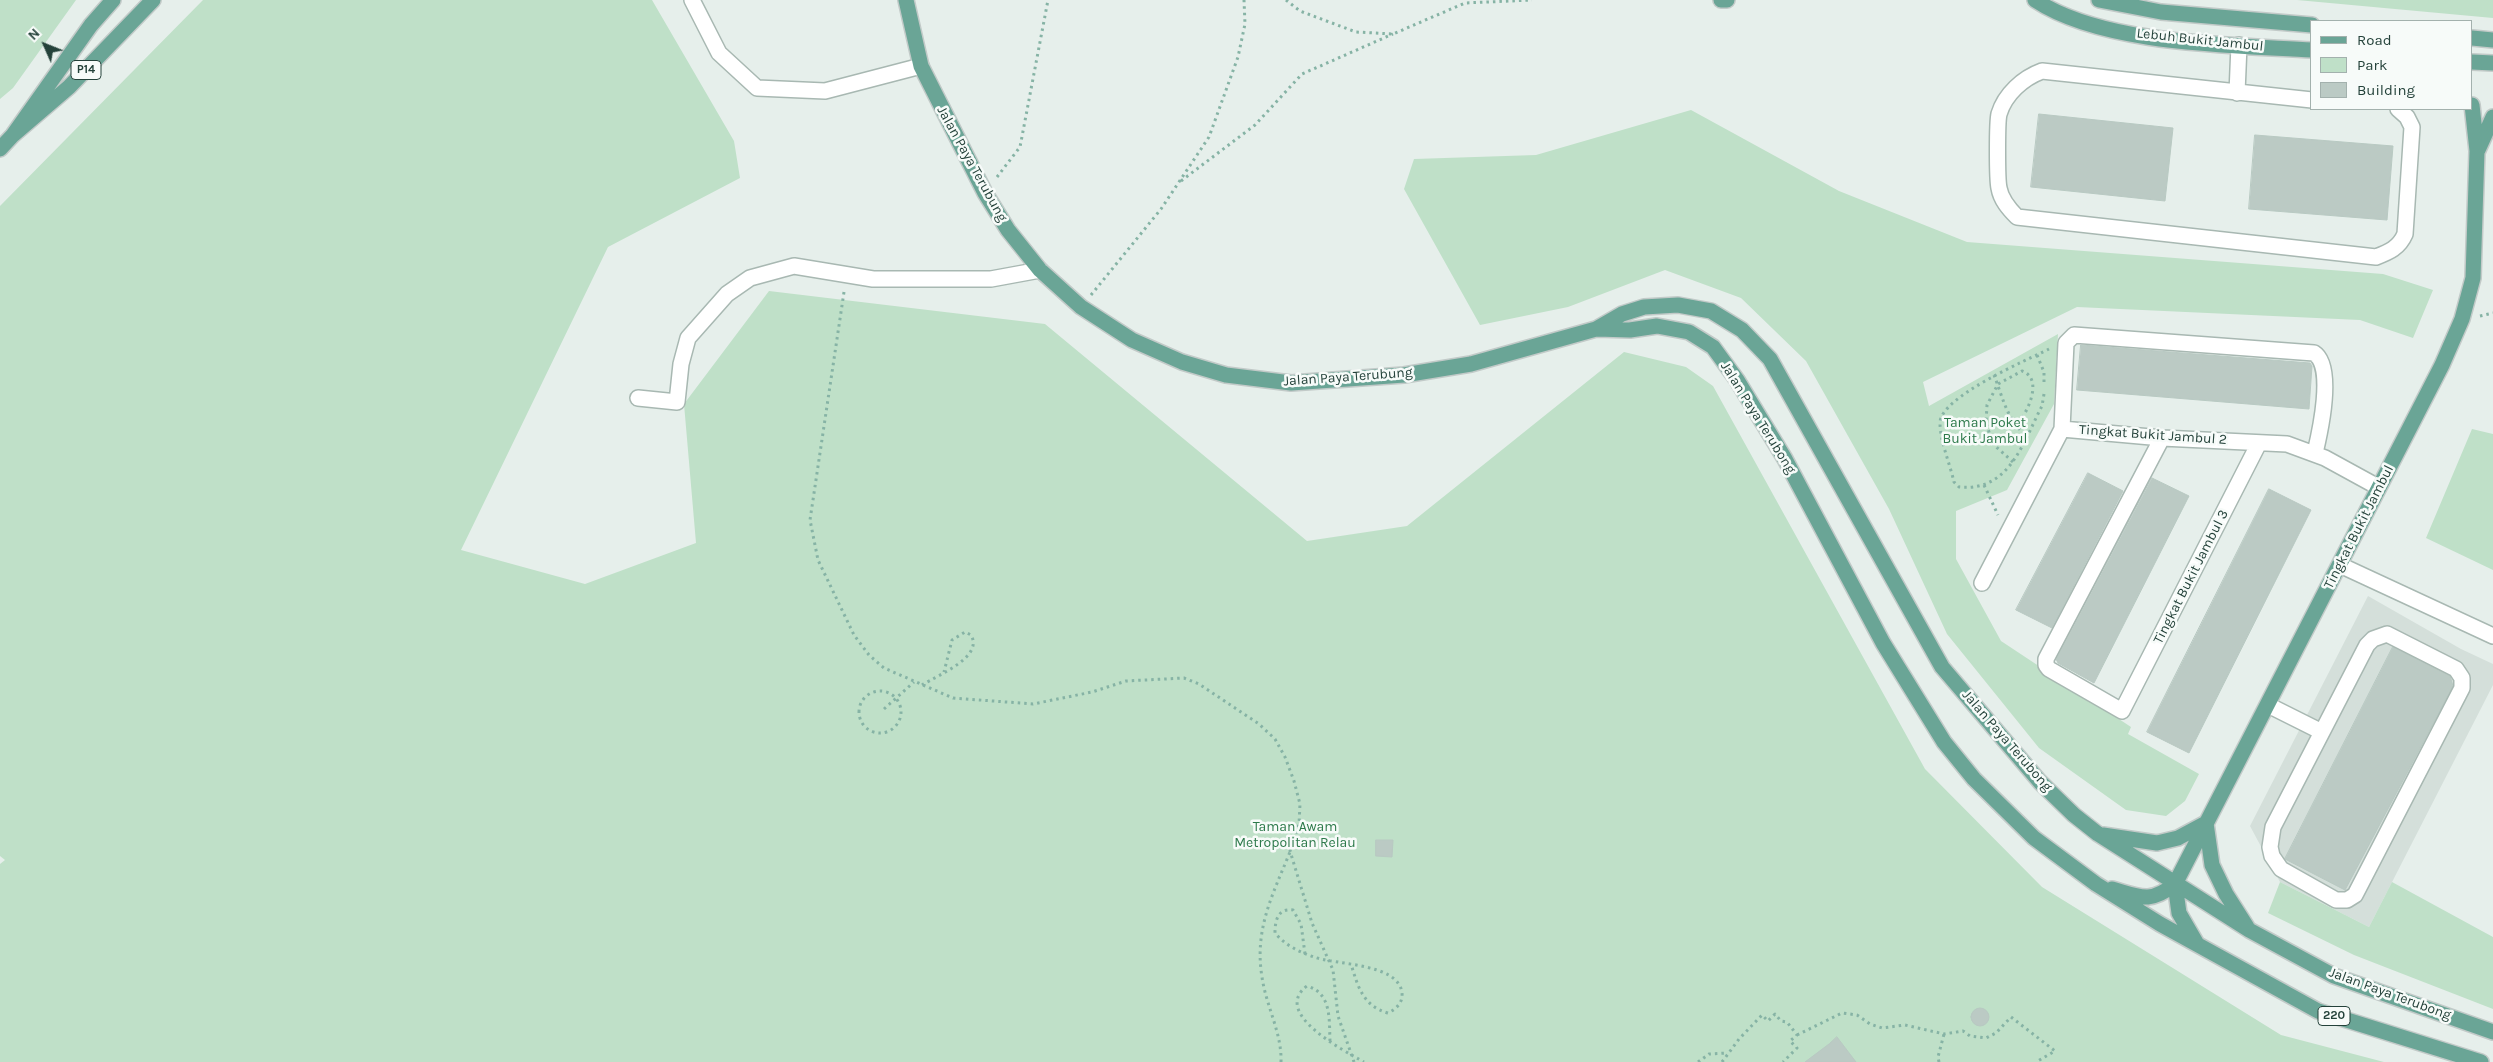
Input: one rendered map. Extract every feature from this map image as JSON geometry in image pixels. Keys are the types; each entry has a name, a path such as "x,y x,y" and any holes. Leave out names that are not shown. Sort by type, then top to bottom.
{"main road":[{"name":"P14","path":"0,149 13,134 91,25 113,0"},
{"name":"P14","path":"13,134 69,88 153,0"},
{"name":"Jalan Paya Terubung","path":"906,0 921,66 985,193 1008,230 1040,270 1081,307 1132,340 1182,362 1226,375 1291,383 1404,374 1471,364 1596,329"},
{"path":"1721,0 1727,0"},
{"name":"Lebuh Bukit Jambul","path":"2035,0 2045,6 2104,28 2152,38 2310,50"},
{"name":"Lebuh Bukit Jambul","path":"2099,0 2161,12 2310,25"},
{"path":"2473,38 2493,40"},
{"path":"2473,62 2493,63"},
{"path":"2473,110 2478,152"},
{"path":"2478,152 2493,118"},
{"name":"Tingkat Bukit Jambul","path":"2175,884 2442,365 2462,319 2473,278 2478,152"},
{"name":"Jalan Paya Terubong","path":"1596,329 1622,314 1637,309 1678,305 1711,311 1742,330 1770,359 1942,667 2040,782 2074,815 2098,834 2249,930 2334,976 2493,1032"},
{"name":"Jalan Paya Terubong","path":"1596,329 1630,330 1657,326 1689,332 1713,347 1738,380 1785,459 1883,643 1944,742 1974,779 2034,838 2096,884 2198,946 2318,1011 2481,1062"},
{"path":"2098,834 2157,843 2178,838 2206,823 2212,865 2226,894 2249,930"},
{"path":"2096,884 2143,897 2161,895 2175,884"},
{"path":"2175,884 2179,913 2198,946"}],"street":[{"path":"692,0 719,54 757,88 825,91 921,66"},
{"path":"2237,93 2239,45"},
{"path":"2310,100 2042,71 2028,76 2017,85 1999,114 1998,188 2006,207 2017,217 2376,257 2390,252 2401,242 2405,234 2412,127 2407,117 2399,110"},
{"path":"638,398 677,402 681,364 688,338 727,294 750,278 794,266 873,279 991,279 1040,270"},
{"path":"2062,429 2066,343 2074,335 2314,353 2320,356 2325,366 2323,423 2315,453"},
{"name":"Tingkat Bukit Jambul 2","path":"1982,583 2062,429 2162,438 2287,444 2315,453 2378,487"},
{"name":"Tingkat Bukit Jambul 3","path":"2162,438 2046,659 2046,665 2049,669 2122,712 2260,443"},
{"path":"2340,565 2493,636"},
{"path":"2387,634 2456,670 2462,678 2462,688 2355,895 2347,900 2336,900 2281,869 2272,856 2270,847 2273,827 2322,732 2367,645 2380,636 2387,634"},
{"path":"2268,705 2322,732"}],"path":[{"path":"985,193 1020,148 1048,0"},
{"path":"1081,307 1161,209 1209,137 1235,66 1245,24 1244,0"},
{"path":"1286,0 1300,12 1356,32 1393,34"},
{"path":"1179,182 1255,124 1302,74 1465,3 1532,0"},
{"path":"847,276 810,520 818,560 854,634 869,655 884,668 953,698 1033,704 1092,692 1126,681 1184,678 1200,684 1259,724 1275,739 1285,757 1300,804 1299,824 1268,903 1260,938 1262,976 1282,1048 1281,1062"},
{"path":"2037,355 2044,372 2045,392 2042,406 2027,435 2005,474 1984,485 1965,488 1959,487 1954,482 1940,422 1942,414 1948,406 1994,375 2037,355"},
{"path":"2013,462 1993,444 1986,423 1987,405 1998,384 2022,371 2031,380 2033,387 2029,407 2024,418 2016,427"},
{"path":"1994,375 2016,427 2027,435"},
{"path":"1984,485 1989,497"},
{"path":"921,685 944,672 966,658 974,650 975,640 971,634 965,632 952,640 944,672"},
{"path":"884,709 914,682"},
{"path":"876,691 884,691 896,698 902,710 901,717 894,729 881,734 874,733 863,725 859,712 864,698 876,691"},
{"path":"1290,851 1312,924 1333,970 1338,1016 1354,1062"},
{"path":"1305,954 1298,917 1293,910 1286,909 1279,912 1275,933 1283,942 1305,954 1330,961 1351,964 1386,973 1396,981 1402,990 1402,1000 1396,1009 1388,1013 1370,1005 1357,984 1351,964"},
{"path":"1330,1041 1328,1008 1325,1000 1314,988 1307,986 1298,992 1295,1000 1297,1010 1308,1023 1330,1041 1364,1062"},
{"path":"1783,1062 1796,1048 1790,1041 1797,1035 1842,1013 1857,1015 1870,1024 1882,1028 1905,1025 1944,1034 1963,1031 1970,1036 1986,1038 1996,1033 2011,1017 2055,1051 2036,1062"},
{"path":"1722,1062 1762,1015 1768,1021 1775,1014 1782,1021 1787,1022 1797,1035"},
{"path":"1939,1062 1938,1057 1944,1034"},
{"path":"1698,1062 1709,1054 1728,1053"}],"shaded area":[{"path":"2368,596 2461,649 2493,664 2493,685 2369,927 2280,882 2250,826"}],"green space":[{"path":"0,0 76,0 13,88 0,99"},
{"name":"Taman Awam Metropolitan Relau","path":"203,0 652,0 734,141 740,178 608,247 461,550 585,584 696,543 684,404 769,291 1045,324 1307,541 1407,526 1624,352 1686,367 1713,386 1925,769 2042,887 2281,1035 2384,1062 0,1062 0,864 5,860 0,856 0,206"},
{"path":"2297,0 2493,0 2493,18"},
{"name":"Taman Poket Bukit Jambul","path":"1691,110 1839,191 1967,242 2383,274 2433,290 2413,338 2360,320 2077,307 1923,382 1929,406 2058,334 2054,404 2007,490 1956,511 1956,559 2001,641 2131,727 2128,734 2199,774 2185,801 2166,816 2126,810 2039,748 1947,634 1889,509 1806,361 1741,298 1665,270 1568,307 1480,325 1404,189 1414,159 1536,155"},
{"path":"2472,429 2493,434 2493,570 2426,538"},
{"path":"2280,882 2369,927 2392,882 2493,937 2493,1009 2354,955 2268,913"}],"building":[{"path":"2039,114 2173,128 2165,201 2031,187"},
{"path":"2255,135 2393,146 2387,220 2249,209"},
{"path":"2081,345 2310,363 2312,366 2309,409 2077,390"},
{"path":"2088,473 2123,491 2052,628 2016,610"},
{"path":"2152,478 2189,496 2094,683 2058,663 2056,659"},
{"path":"2269,489 2311,510 2189,753 2147,732"},
{"path":"2393,647 2450,676 2453,686 2345,890 2285,859"},
{"path":"1376,840 1393,840 1392,857 1376,856"},
{"path":"1980,1008 1986,1011 1989,1017 1986,1023 1980,1026 1974,1023 1971,1017 1974,1011"},
{"path":"1837,1037 1856,1062 1805,1062 1829,1044"}]}
